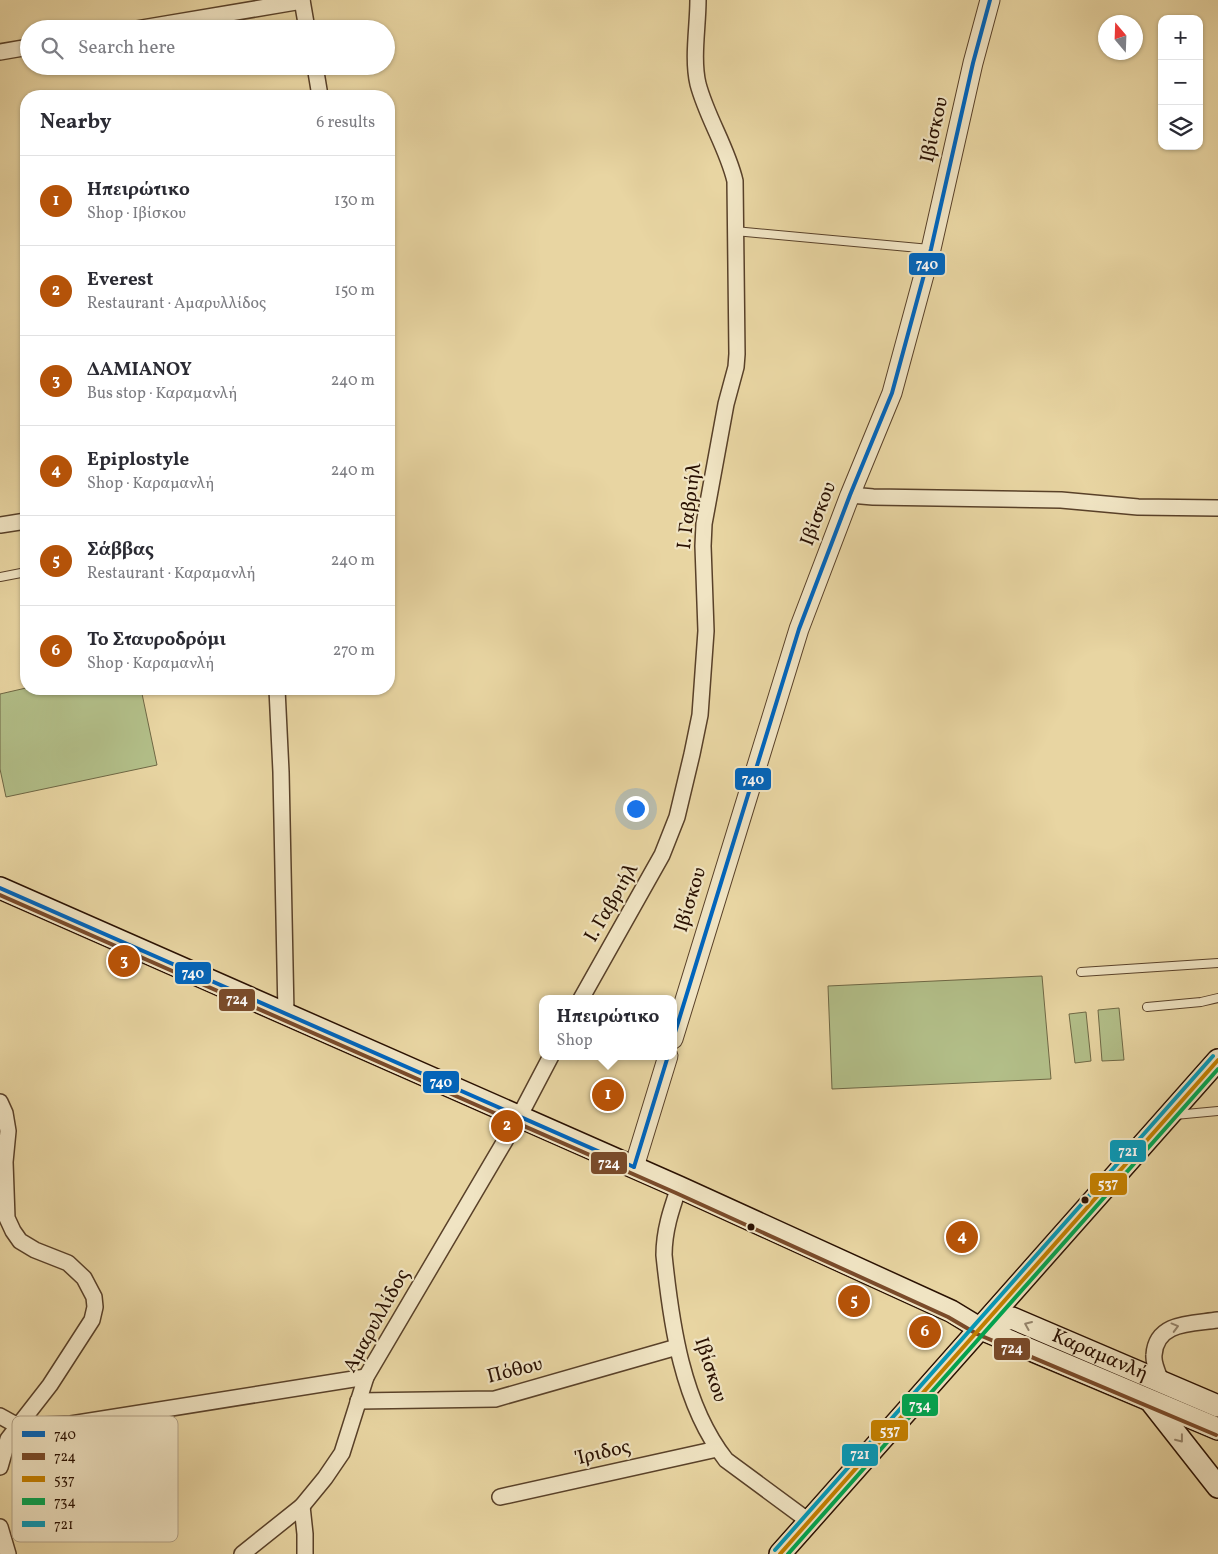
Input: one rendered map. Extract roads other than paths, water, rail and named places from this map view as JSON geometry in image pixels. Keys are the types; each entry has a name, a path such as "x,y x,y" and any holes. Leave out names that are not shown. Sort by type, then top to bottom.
{"main road":[{"name":"Καραμανλή","path":"0,888 679,1187 951,1311 979,1328 1218,1429"},
{"path":"780,1554 1218,1060"},
{"name":"Καραμανλή","path":"979,1328 1012,1318 1218,1406"},
{"path":"1150,1400 1218,1487"}],"street":[{"path":"188,20 302,0 305,20"},
{"name":"Ι. Γαβριήλ","path":"583,995 662,855 677,818 700,715 706,631 702,546 704,524 737,354 735,181 730,162 704,105 698,83 696,68 698,0"},
{"name":"Ιβίσκου","path":"677,1026 798,629 892,393 931,249 973,63 990,0"},
{"path":"0,52 20,49"},
{"path":"316,75 319,90"},
{"path":"850,495 1060,500 1138,507 1218,508"},
{"path":"0,525 20,522"},
{"path":"278,695 286,1014"},
{"path":"519,1117 549,1060"},
{"path":"634,1167 667,1060"},
{"path":"0,1102 5,1113 8,1131 5,1162 7,1218 13,1231 20,1241 35,1250 68,1263 84,1278 94,1296 95,1307 92,1320 55,1378 26,1416"},
{"name":"Αμαρυλλίδος","path":"242,1554 302,1506 342,1453 366,1378 519,1117"},
{"name":"Ιβίσκου","path":"679,1187 664,1240 666,1275 677,1347 696,1404 717,1449 726,1460 737,1470 810,1522"},
{"path":"1161,1381 1154,1356 1158,1338 1166,1330 1176,1326 1218,1320"},
{"name":"Πόθου","path":"358,1401 495,1399 677,1347"},
{"path":"120,1416 366,1378"},
{"path":"0,1416 12,1423"},
{"path":"0,1467 8,1439 12,1434"},
{"name":"Ίριδος","path":"500,1497 717,1449"},
{"path":"302,1506 305,1534 304,1554"},
{"path":"0,1527 8,1554"}],"lane":[{"path":"735,231 931,249"},
{"path":"0,577 20,573"},
{"path":"1081,972 1218,963"},
{"path":"1147,1007 1202,1002 1218,998"},
{"path":"1168,1116 1218,1111"}],"place":[{"name":"ΔΑΜΙΑΝΟΥ","path":"124,961"},
{"name":"Ηπειρώτικο","path":"608,1095"},
{"name":"Everest","path":"507,1126"},
{"name":"Epiplostyle","path":"962,1237"},
{"name":"Σάββας","path":"854,1301"},
{"name":"Το Σταυροδρόμι","path":"925,1332"}]}
